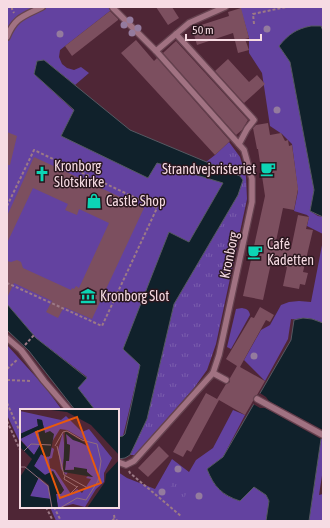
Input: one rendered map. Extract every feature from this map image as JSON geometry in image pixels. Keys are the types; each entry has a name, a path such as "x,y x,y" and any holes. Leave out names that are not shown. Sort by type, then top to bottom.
{"lane":[{"path":"7,37 11,28 18,19 42,7"},
{"path":"156,51 188,22 225,7"},
{"name":"Kronborg","path":"113,8 156,51 244,150 252,179 252,202 219,356 213,373"},
{"path":"176,34 254,120 239,144"},
{"path":"7,338 20,350 68,409"},
{"path":"119,462 126,465 134,461 213,373 226,380"},
{"path":"256,399 323,435"}],"path":[{"path":"254,24 253,14 275,8 286,7"},
{"path":"7,206 34,150 157,208 102,326 7,283"},
{"path":"23,346 34,335"},
{"path":"7,369 23,354"},
{"path":"7,380 31,381"},
{"path":"7,404 20,432"},
{"path":"7,421 20,450"},
{"path":"126,465 130,473 181,516"},
{"path":"128,478 130,473"},
{"path":"46,508 53,521"},
{"path":"54,508 61,521"},
{"path":"114,515 115,520"}],"green space":[{"path":"7,7 113,7 110,11 60,50 59,57 62,64 67,68 74,70 81,67 89,73 75,85 44,60 34,74 147,178 157,162 223,183 189,243 169,233 123,436 119,437 119,409 94,409 78,388 87,377 36,338 7,304"},
{"path":"240,7 323,7 323,31 321,26 279,46 290,62 314,190 310,211 323,217 323,234 307,226 309,217 307,215 294,211 298,191 292,144 282,134 270,126 262,73 249,53 249,38"},
{"path":"229,142 240,157 246,177 247,199 216,344 207,370 194,388 135,455 130,455 147,419 174,304 238,195 240,176 206,162"},
{"path":"323,240 323,323 309,318 291,319 288,339 265,381 244,360 261,330 270,325 281,305 299,301 311,302"},
{"path":"242,308 248,310 250,315 231,349 227,347 236,309"},
{"path":"7,345 45,387 61,409 20,409 20,443 7,415"},
{"path":"233,410 245,415 223,457 207,469 218,489 233,499 240,501 254,487 266,495 269,501 266,521 56,521 50,508 119,508 119,473 127,478 155,489 172,459 189,472 196,460 213,448"},
{"path":"323,434 323,469 319,495 323,494 323,521 309,521 321,439"},
{"path":"173,481 183,482 188,491 180,505 169,495"}],"water":[{"path":"311,26 321,26 323,31 323,217 310,211 314,190 290,62 279,46 293,33"},
{"path":"44,60 130,130 240,176 243,180 238,195 174,304 147,419 130,455 125,458 119,459 119,437 125,434 140,365 123,349 169,232 189,242 223,183 157,163 148,178 61,136 74,110 34,74 37,61"},
{"path":"7,304 36,338 87,378 78,388 94,409 74,409 29,351 7,330"},
{"path":"303,318 312,319 323,323 323,434 309,521 266,521 269,501 266,495 254,487 240,501 234,499 219,490 207,469 223,457 291,340 294,320"}],"pier":[{"path":"260,393 269,401 323,430 321,439 265,408 260,408 253,404"}],"building":[{"path":"156,7 172,7 179,18 168,25"},
{"path":"241,8 249,38 245,39 249,50 238,53 233,33 197,45 192,28 229,16 228,12"},
{"path":"110,11 118,20 72,56 65,46"},
{"path":"136,40 154,61 157,58 230,141 215,155 121,53"},
{"path":"176,41 248,120 242,130 236,135 163,53"},
{"path":"228,59 249,82 257,75 265,84 244,103 215,71"},
{"path":"268,123 270,135 281,133 285,141 288,140 289,146 292,145 298,189 294,210 283,208 275,246 291,249 298,215 309,217 306,229 313,230 303,272 308,273 305,285 300,284 299,289 283,286 287,267 271,263 263,300 243,296 265,196 258,149 253,128 256,125"},
{"path":"7,132 17,136 10,165 7,165"},
{"path":"34,157 144,208 92,319 64,307 58,318 46,312 52,301 14,283 7,298 7,261 11,262 17,260 21,262 23,268 71,290 76,286 79,288 109,223 79,209 77,215 65,210 68,204 33,188 7,243 7,216"},
{"path":"260,307 274,315 270,322 266,320 240,367 265,381 257,395 254,397 245,415 219,400 191,452 187,450 183,457 173,452 206,393 217,399 226,384 230,382 230,378 237,366 226,359 251,317 254,318"},
{"path":"159,446 169,456 148,477 138,468"}],"place":[{"name":"Strandvejsristeriet","path":"268,169"},
{"name":"Kronborg Slotskirke","path":"42,174"},
{"name":"Castle Shop","path":"94,201"},
{"name":"Café Kadetten","path":"255,252"},
{"name":"Kronborg Slot","path":"88,296"}]}
